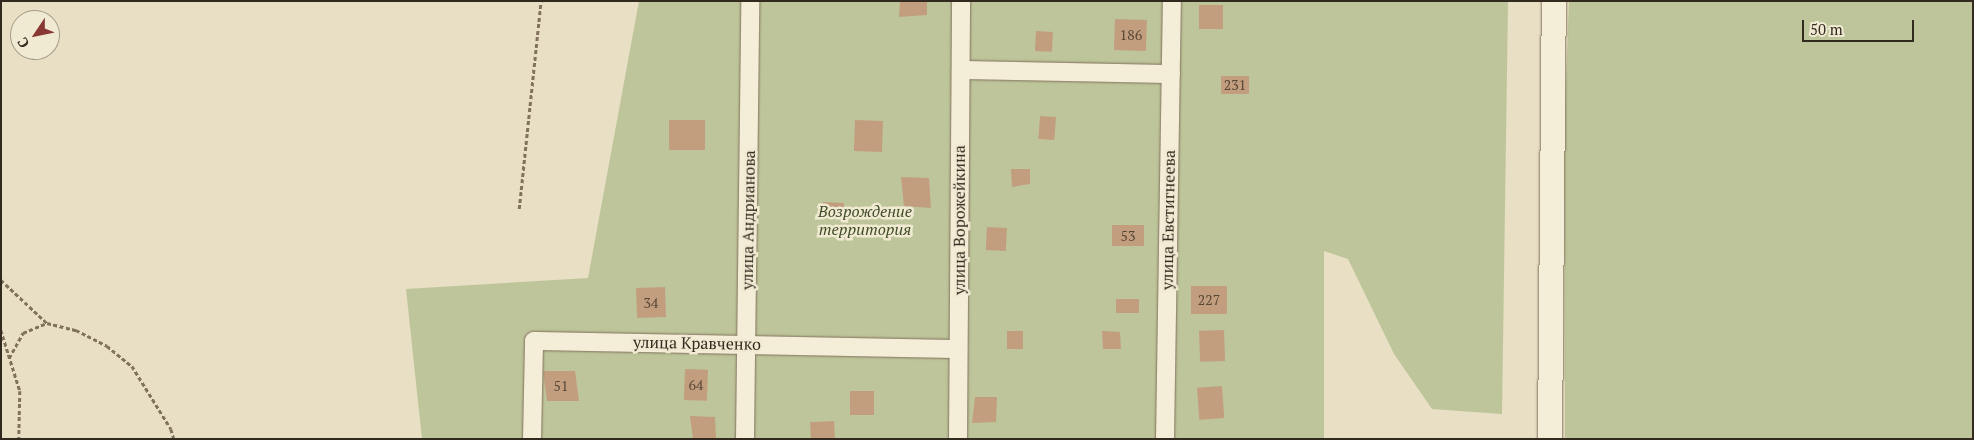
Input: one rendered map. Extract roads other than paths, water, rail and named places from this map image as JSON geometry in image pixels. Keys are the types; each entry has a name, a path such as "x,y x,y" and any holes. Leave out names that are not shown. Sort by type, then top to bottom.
{"main road":[{"path":"1550,439 1554,1"}],"street":[{"name":"улица Андрианова","path":"745,439 750,1"},
{"name":"улица Ворожейкина","path":"958,439 961,1"},
{"name":"улица Евстигнеева","path":"1165,439 1172,1"},
{"path":"960,70 1171,74"},
{"name":"улица Кравченко","path":"532,439 534,341 958,349"}],"park label":[{"name":"Возрождение территория","path":"865,220"}]}
